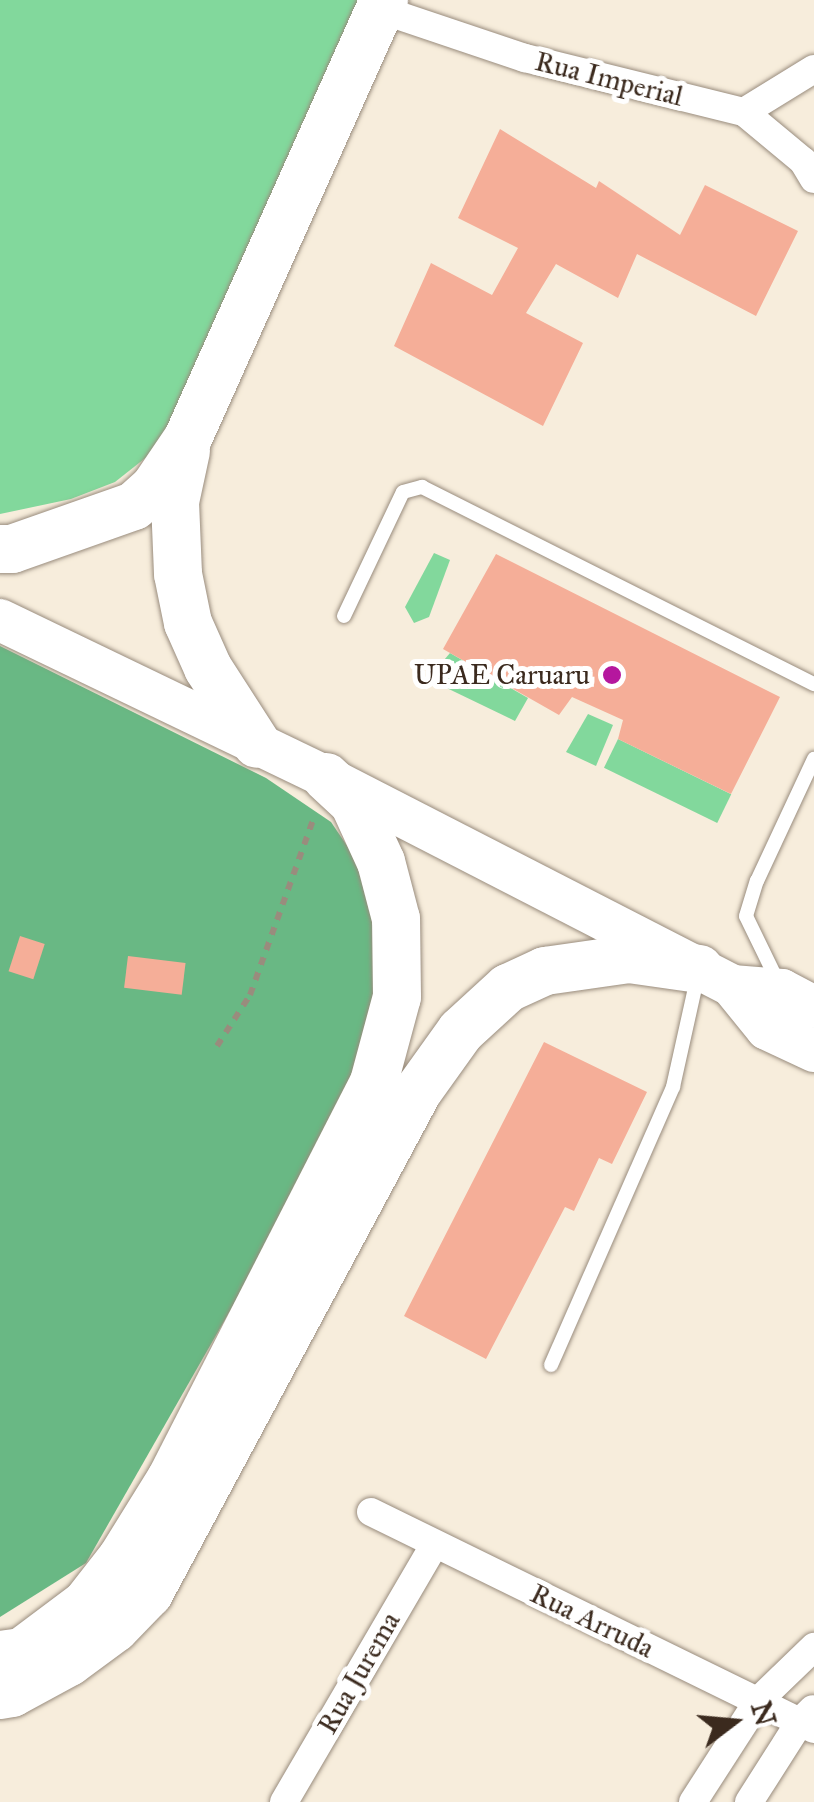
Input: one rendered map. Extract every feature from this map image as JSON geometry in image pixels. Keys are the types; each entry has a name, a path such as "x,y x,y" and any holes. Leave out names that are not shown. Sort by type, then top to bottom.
{"highway":[{"path":"0,549 12,549 134,506 155,488 188,438 383,5"},
{"path":"188,438 175,502 178,574 185,606 208,668 257,744"},
{"path":"0,1655 22,1652 86,1604 122,1558 172,1479 374,1082 397,997 396,919 382,862 354,803 326,778"},
{"path":"0,1695 12,1693 69,1662 115,1628 149,1593 418,1091 462,1030 508,988 545,971 628,959 716,978"}],"main road":[{"path":"0,620 326,778 716,978 798,999"},
{"path":"716,978 768,1029 814,1051"}],"street":[{"name":"Rua Imperial","path":"383,5 524,58 744,112 803,161 814,179"},
{"path":"744,112 814,69"},
{"name":"Rua Arruda","path":"371,1512 758,1701 809,1720"},
{"name":"Rua Jurema","path":"284,1802 434,1545"},
{"path":"692,1802 758,1701 814,1647"},
{"path":"749,1802 809,1720"}],"lane":[{"path":"344,616 404,492 422,487 814,684"},
{"path":"798,999 746,916 757,881 814,759"},
{"path":"550,1365 673,1087 716,978"}],"path":[{"path":"217,1046 250,995 263,964 326,778"}],"green space":[{"path":"0,0 372,0 158,448 115,482 71,499 0,514"},
{"path":"434,553 450,560 429,617 414,623 405,607"},
{"path":"0,646 266,778 331,822 356,859 385,930 359,1085 86,1563 0,1617"},
{"path":"450,653 528,698 515,721 428,679"},
{"path":"588,714 613,725 596,766 566,752"},
{"path":"618,739 731,794 717,823 604,768"}],"building":[{"path":"500,129 596,188 599,181 680,235 705,185 798,231 756,316 637,254 618,298 556,264 526,313 583,343 543,426 394,346 431,263 492,295 518,248 458,218"},
{"name":"UPAE Caruaru","path":"496,554 780,697 731,794 618,739 623,720 572,697 559,715 443,649"},
{"path":"20,936 45,944 33,979 9,971"},
{"path":"128,956 186,963 182,995 124,988"},
{"path":"544,1042 647,1092 612,1164 599,1158 574,1211 565,1207 486,1359 404,1316"}],"place":[{"name":"UPAE Caruaru","path":"612,675"}]}
